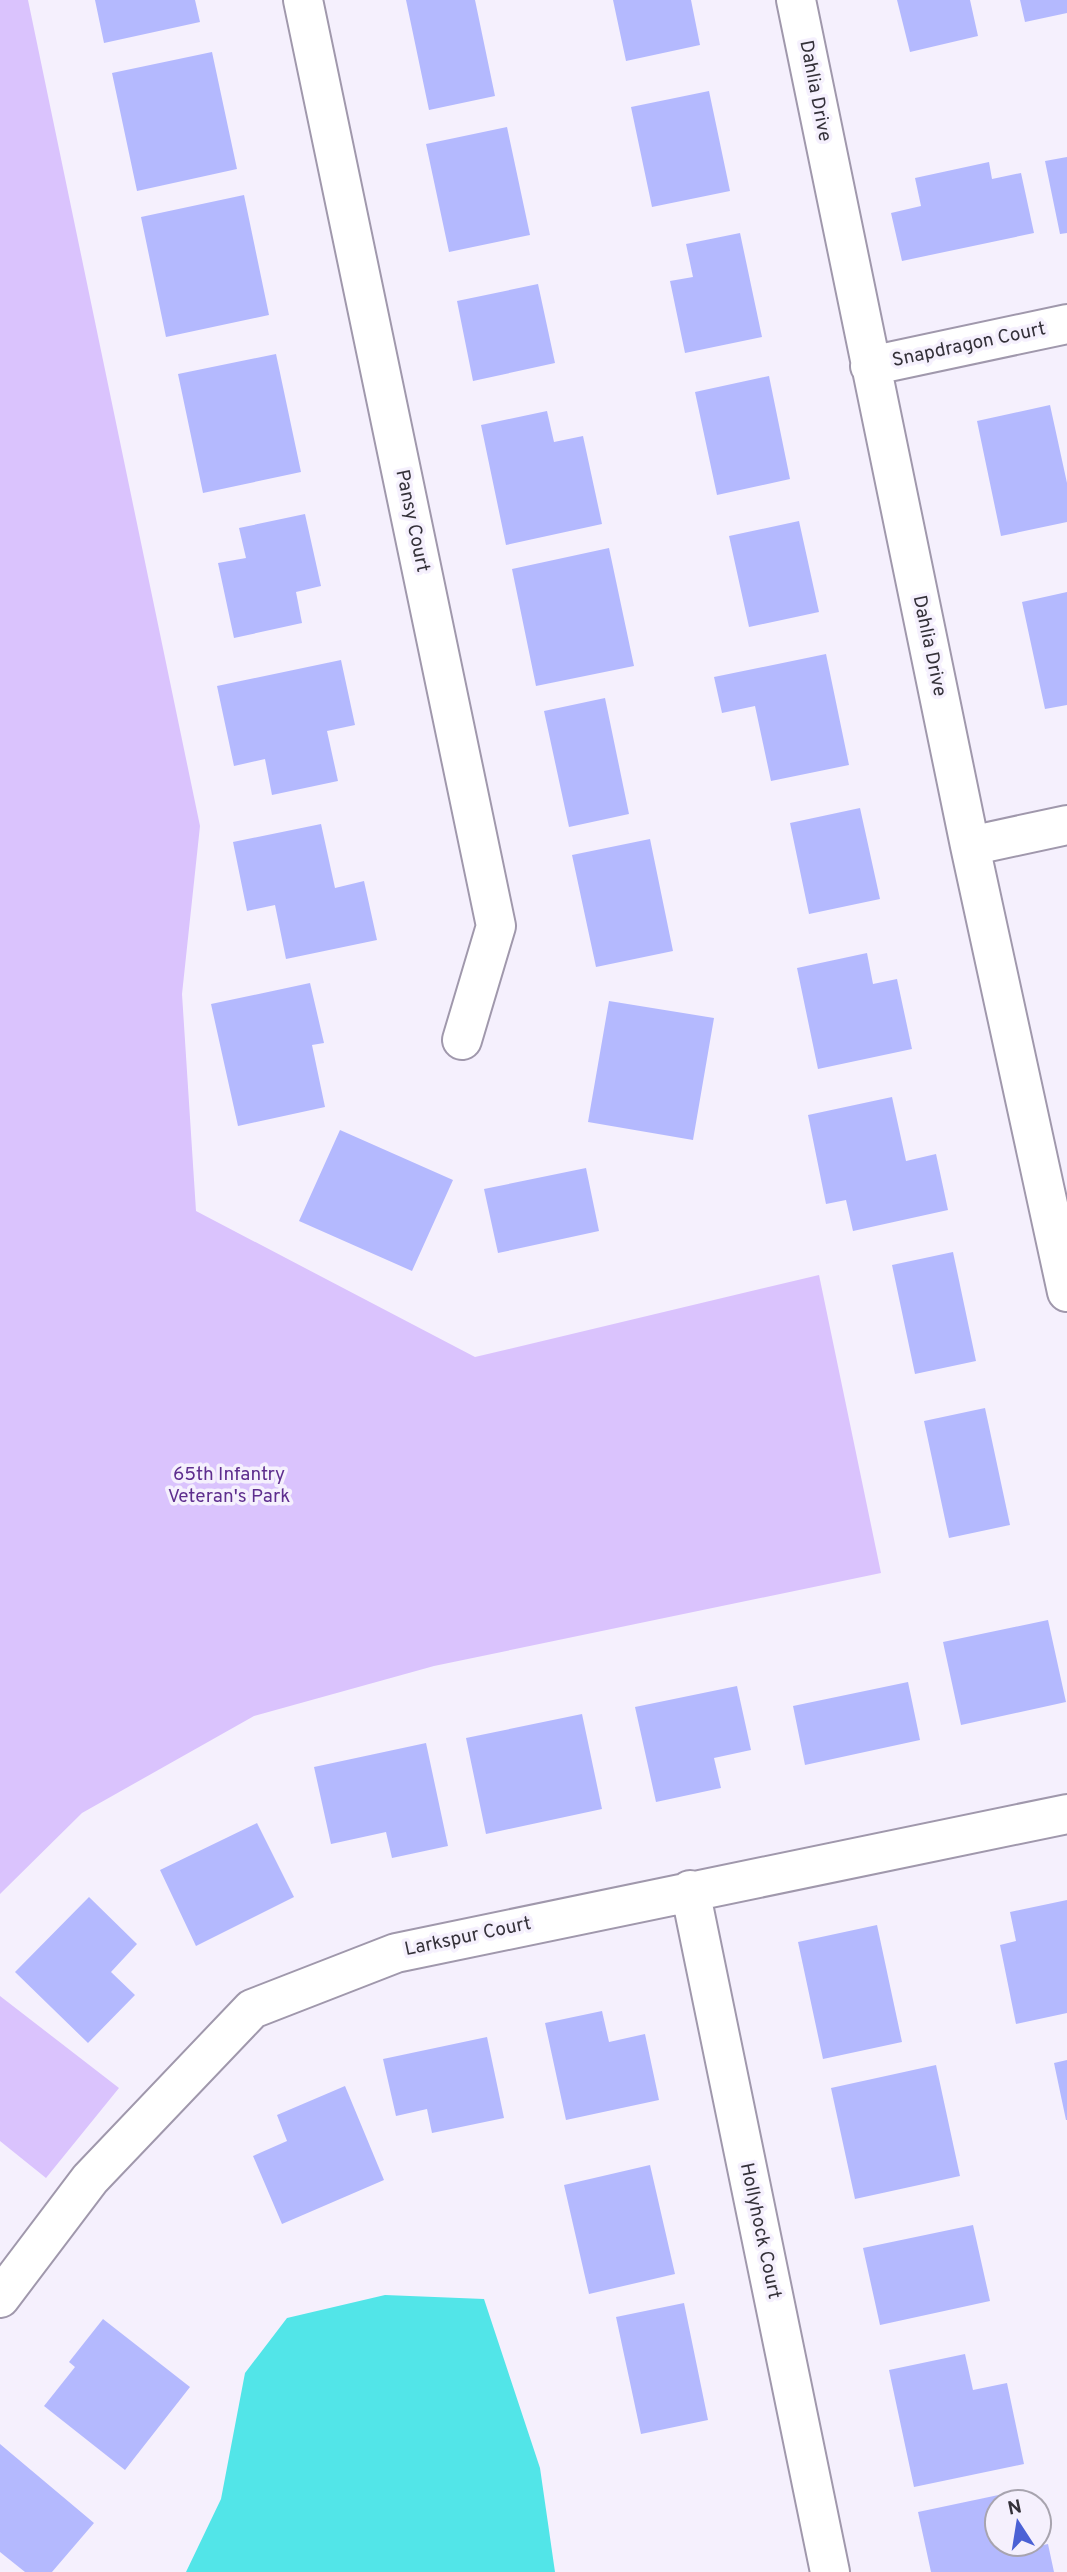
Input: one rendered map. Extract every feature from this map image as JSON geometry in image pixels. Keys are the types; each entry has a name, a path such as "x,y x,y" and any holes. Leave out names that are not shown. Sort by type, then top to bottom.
{"street":[{"name":"Pansy Court","path":"303,0 496,926 462,1040"},
{"name":"Dahlia Drive","path":"796,0 970,846 1067,1292"},
{"name":"Snapdragon Court","path":"870,366 1067,324"},
{"path":"970,846 1067,825"},
{"name":"Larkspur Court","path":"0,2298 90,2179 252,2009 396,1953 1067,1814"},
{"name":"Hollyhock Court","path":"690,1890 830,2572"}],"green space":[{"name":"65th Infantry Veteran's Park","path":"0,0 28,0 200,826 182,994 196,1211 475,1357 819,1275 881,1573 434,1666 254,1716 82,1813 0,1894"},
{"path":"0,1996 119,2088 46,2178 0,2141"}],"water":[{"path":"385,2295 484,2299 540,2468 555,2572 186,2572 221,2499 245,2373 287,2318"}],"building":[{"path":"95,0 195,0 200,22 104,43"},
{"path":"406,0 475,0 495,96 429,110"},
{"path":"613,0 691,0 700,45 626,61"},
{"path":"897,0 970,0 978,36 910,52"},
{"path":"1020,0 1067,0 1067,13 1025,22"},
{"path":"212,52 237,169 137,191 112,73"},
{"path":"709,91 730,191 652,207 631,107"},
{"path":"507,127 530,235 449,252 426,144"},
{"path":"1067,157 1067,233 1060,234 1045,161"},
{"path":"989,162 992,179 1021,173 1034,233 902,261 891,213 921,206 915,178"},
{"path":"244,195 269,315 166,337 141,217"},
{"path":"740,233 762,337 685,353 670,281 693,277 686,244"},
{"path":"538,284 555,363 473,381 457,301"},
{"path":"276,354 301,472 203,493 178,374"},
{"path":"769,376 790,479 717,495 695,392"},
{"path":"1050,405 1067,483 1067,522 1001,536 977,421"},
{"path":"547,411 554,442 583,436 602,524 506,545 481,425"},
{"path":"305,514 321,586 296,592 302,623 234,638 218,563 246,558 239,528"},
{"path":"799,521 819,612 749,627 729,536"},
{"path":"609,548 634,666 536,686 512,569"},
{"path":"1067,592 1067,705 1045,709 1022,602"},
{"path":"826,654 849,765 771,781 755,706 722,713 714,677"},
{"path":"341,660 355,725 327,731 338,781 272,795 265,759 234,766 217,686"},
{"path":"605,698 629,814 569,827 544,711"},
{"path":"860,808 880,899 809,914 790,823"},
{"path":"321,824 335,888 364,881 377,940 286,959 275,905 247,911 233,842"},
{"path":"650,839 673,951 596,967 572,855"},
{"path":"867,953 873,984 897,979 912,1049 818,1069 797,968"},
{"path":"310,983 324,1043 312,1045 325,1107 238,1126 211,1004"},
{"path":"609,1001 714,1018 693,1140 588,1122"},
{"path":"892,1097 906,1161 936,1154 948,1210 853,1231 846,1200 826,1204 808,1115"},
{"path":"340,1130 453,1180 412,1271 299,1221"},
{"path":"586,1168 599,1231 498,1253 484,1189"},
{"path":"953,1252 976,1361 915,1374 892,1265"},
{"path":"985,1408 1010,1525 949,1538 924,1421"},
{"path":"1048,1620 1066,1702 961,1725 943,1642"},
{"path":"908,1682 920,1740 805,1765 793,1706"},
{"path":"737,1686 751,1750 714,1758 721,1788 656,1802 635,1707"},
{"path":"582,1714 602,1809 486,1834 466,1738"},
{"path":"426,1743 448,1846 392,1858 386,1832 331,1844 314,1767"},
{"path":"257,1823 294,1897 196,1946 160,1870"},
{"path":"89,1897 137,1944 111,1972 135,1995 88,2043 15,1972"},
{"path":"1067,1900 1067,2013 1016,2024 1000,1945 1016,1941 1010,1912"},
{"path":"877,1925 902,2042 823,2059 798,1942"},
{"path":"602,2011 609,2042 645,2034 659,2100 566,2120 545,2023"},
{"path":"487,2037 504,2118 432,2133 427,2109 396,2116 383,2059"},
{"path":"1067,2060 1067,2120 1066,2120 1054,2063"},
{"path":"936,2065 960,2176 855,2199 831,2088"},
{"path":"345,2086 384,2180 282,2224 253,2156 287,2141 277,2115"},
{"path":"650,2165 675,2274 589,2294 564,2185"},
{"path":"973,2225 990,2301 880,2325 863,2248"},
{"path":"684,2303 708,2420 641,2434 616,2317"},
{"path":"103,2319 190,2387 125,2470 44,2406 75,2367 69,2362"},
{"path":"965,2354 973,2390 1007,2383 1024,2464 914,2487 889,2370"},
{"path":"0,2444 94,2523 52,2572 25,2572 0,2552"},
{"path":"983,2498 983,2558 1051,2558 1054,2572 931,2572 918,2512"}]}
